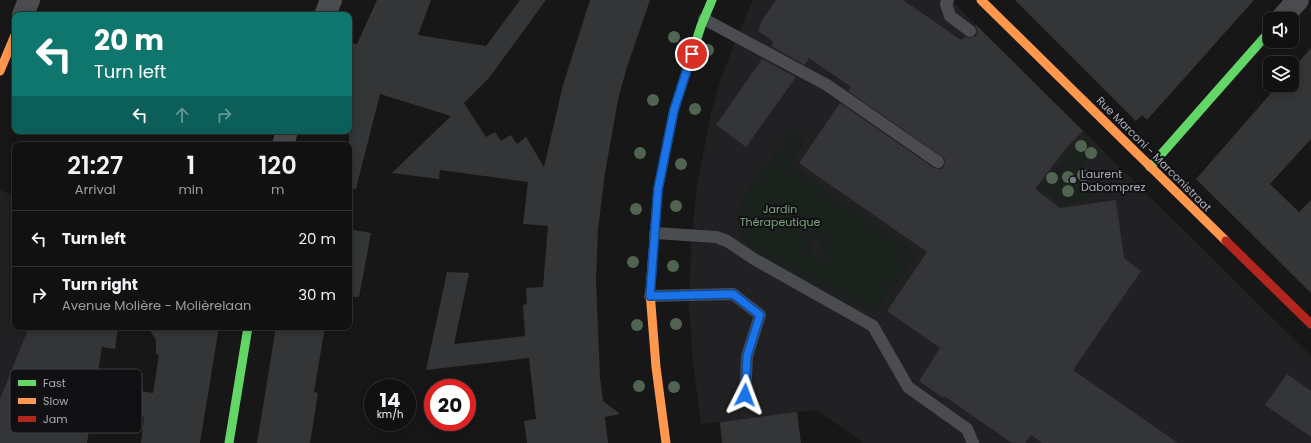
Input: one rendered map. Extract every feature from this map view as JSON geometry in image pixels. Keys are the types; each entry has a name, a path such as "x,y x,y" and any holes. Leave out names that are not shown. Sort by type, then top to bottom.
{"street":[{"path":"24,12 30,0"},
{"path":"326,12 331,0"},
{"path":"666,443 656,367 650,296 658,189 674,110 712,0"},
{"name":"Rue Marconi - Marconistraat","path":"981,0 1311,324"},
{"path":"1287,12 1298,0"},
{"path":"1150,167 1263,39"},
{"path":"0,71 12,42"},
{"path":"229,443 248,330"}],"lane":[{"path":"948,0 946,4 950,16 970,31"},
{"path":"704,20 827,85 938,162"},
{"path":"655,233 716,237 726,241 754,259 873,326 908,387 967,429 973,443"},
{"path":"650,296 733,294 760,315 747,356 745,395"}],"shaded area":[{"path":"753,0 951,0 1311,356 1311,443 864,443 817,410 701,424 693,363 689,308 691,247 697,186 711,113 721,79 737,36"},
{"path":"0,190 12,195 12,330 66,330 43,369 10,369 10,426 0,443"}],"green space":[{"name":"Jardin Thérapeutique","path":"793,129 806,140 790,165 917,253 874,315 767,258 748,245 738,232 737,214 743,196","holes":["815,239 819,241 822,253 831,259 831,262 821,262 810,251 810,243"]},
{"path":"1086,136 1089,139 1090,150 1085,163 1085,170 1091,194 1086,201 1061,204 1039,189 1073,148"}],"building":[{"path":"377,0 431,0 418,35 486,46 520,0 546,0 489,78 464,103 486,137 495,132 501,141 511,135 517,144 526,137 544,167 563,85 590,0 650,0 626,70 618,100 605,173 598,229 596,279 600,377 603,401 620,414 605,417 608,443 527,443 524,421 536,419 529,358 426,370 447,272 469,273 454,344 525,336 523,305 527,304 526,288 543,287 548,226 523,224 528,182 440,170 439,179 392,173 451,116 380,94 356,189 352,188 352,142 349,142 349,134 352,134 352,43 357,44"},
{"path":"776,0 903,0 961,40 965,37 969,38 976,36 976,25 1083,131 1067,147 1035,189 1060,208 1116,200 1124,258 1141,271 1073,370 1178,443 1042,443 1031,435 1025,443 1012,443 944,396 943,398 919,381 940,348 887,311 927,252 799,163 840,103 934,168 942,169 945,159 848,91 851,87 809,58 805,65 771,46 774,42 758,31 761,22"},
{"path":"1015,0 1254,0 1147,120 1142,115 1136,121"},
{"path":"1311,48 1311,139 1270,184 1299,212 1311,200 1311,293 1196,179 1272,92 1299,92 1299,62"},
{"path":"762,59 796,77 746,147 716,125"},
{"path":"352,230 371,233 359,297 352,296"},
{"path":"28,330 118,330 115,349 102,347 99,369 12,369"},
{"path":"150,330 219,330 200,443 141,443 144,417 142,417 142,391 153,393 159,355 156,354 156,340"},
{"path":"276,330 324,330 314,392 318,393 310,443 257,443"},
{"path":"10,374 10,433 89,433 87,443 0,443 0,399"},
{"path":"1287,374 1311,391 1311,437 1265,405"},
{"path":"797,412 801,443 722,443 720,422"}],"traffic: fast":[{"path":"661,175 674,110 701,26 712,0"},
{"path":"1150,167 1263,39"},
{"path":"229,443 248,330"}],"traffic: slow":[{"path":"981,0 1226,241"},
{"path":"0,71 12,42"},
{"path":"661,175 658,189 650,292 656,367 666,443"}],"traffic: jam":[{"path":"1226,241 1311,324"}],"place":[{"name":"Laurent Dabomprez","path":"1073,180"}],"route":[{"path":"692,54 674,110 658,189 650,296 733,294 760,315 747,356 745,395"}]}
